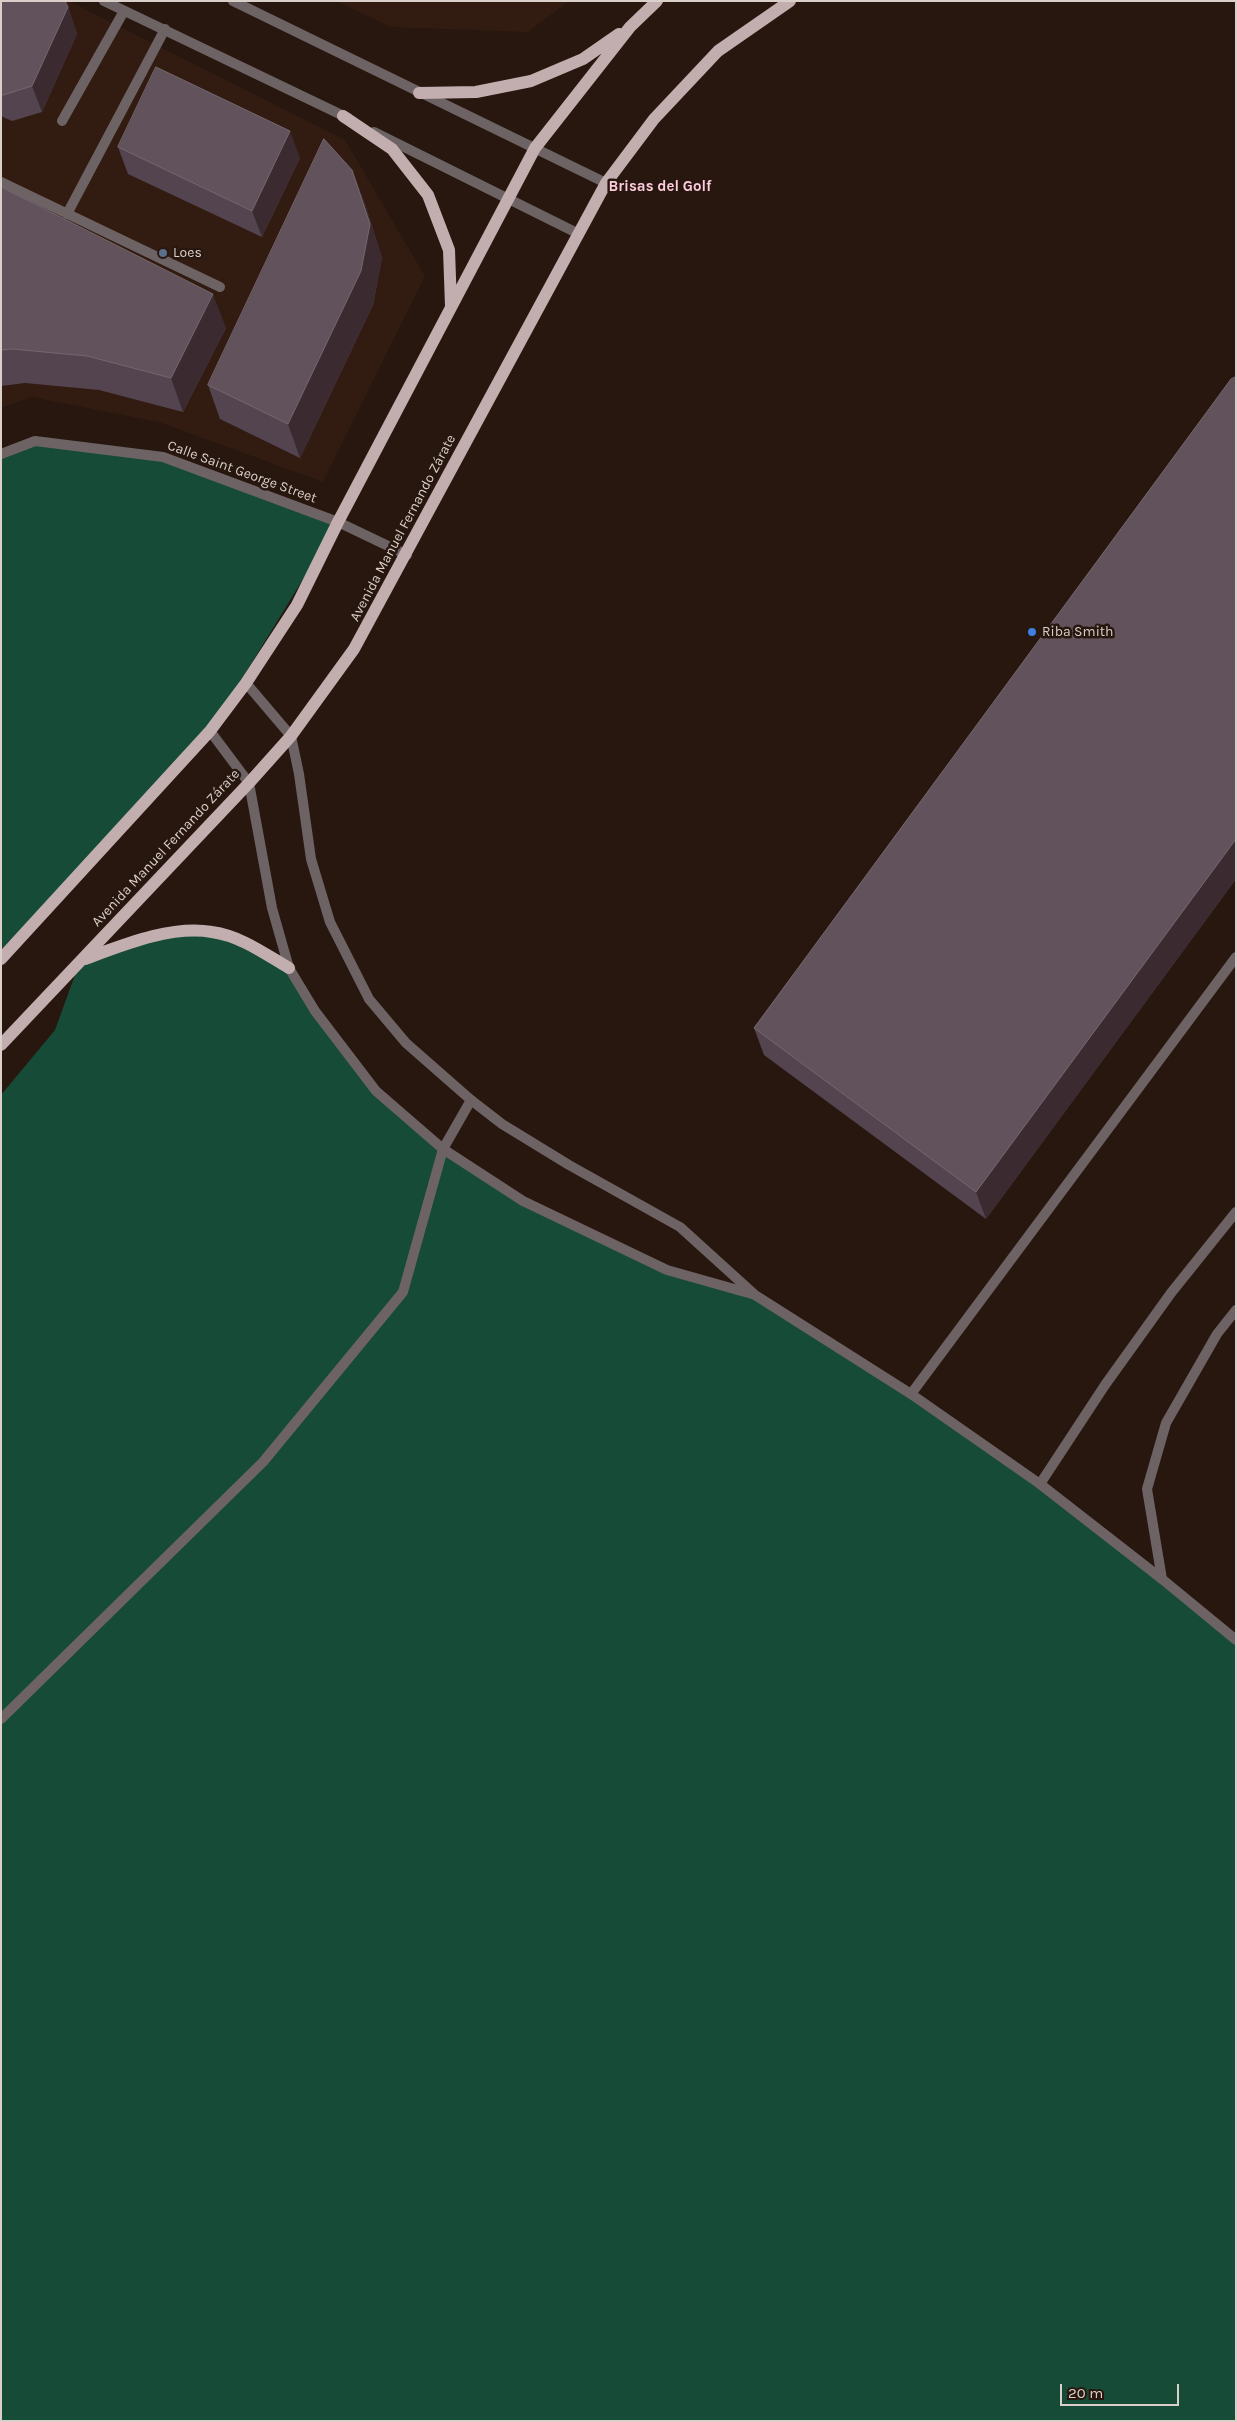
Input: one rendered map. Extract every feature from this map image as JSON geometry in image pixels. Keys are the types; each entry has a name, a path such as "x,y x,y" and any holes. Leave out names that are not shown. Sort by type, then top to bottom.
{"main road":[{"path":"1,958 210,731 246,683 297,605 338,522 535,148 630,27 656,1"},
{"name":"Avenida Manuel Fernando Zárate","path":"1,1045 249,783 291,736 354,649 407,554 577,233 606,183 654,120 718,51 790,1"},
{"path":"419,93 476,92 531,81 583,59 630,27"},
{"path":"343,116 392,149 428,195 448,250 451,308"},
{"path":"80,961 128,943 171,933 212,932 244,942 289,968"}],"street":[{"path":"104,1 343,116 577,233"},
{"path":"233,1 606,183"},
{"path":"62,121 124,11"},
{"path":"67,214 165,29"},
{"path":"1,182 220,287"},
{"name":"Calle Saint George Street","path":"1,454 35,441 164,457 338,522 407,554"},
{"path":"246,683 291,736 300,774 311,859 334,930 369,999 406,1043 471,1100 502,1124 569,1165 680,1227 755,1295 911,1394 1040,1484 1162,1579 1236,1640"},
{"path":"210,731 249,783 272,908 289,968 332,1034 376,1091 444,1149 523,1201 667,1270 755,1295"},
{"path":"911,1394 1236,957"},
{"path":"1,1719 263,1462 404,1292 444,1149 471,1100"},
{"path":"1040,1484 1105,1385 1171,1292 1236,1212"},
{"path":"1162,1579 1147,1489 1166,1424 1217,1334 1236,1310"}],"shaded area":[{"path":"1,1 69,1 345,140 425,276 323,482 159,422 31,397 1,408"},
{"path":"337,1 569,1 528,32 390,27"}],"green space":[{"path":"35,441 163,457 338,522 210,731 1,950 1,454"},
{"path":"212,932 289,968 376,1091 443,1149 523,1201 667,1270 755,1295 1040,1484 1236,1640 1236,2421 1,2421 1,1095 55,1030 80,961 128,943"}],"building":[{"path":"1,1 65,1 68,7 32,86 3,95 1,94"},
{"path":"156,67 290,131 252,211 118,147"},
{"path":"324,139 352,170 370,224 361,271 288,424 208,385"},
{"path":"1,187 213,294 171,378 87,356 12,349 1,350"},
{"path":"1236,377 1236,839 976,1192 754,1028 1231,379"}],"place":[{"name":"Loes","path":"163,253"},
{"name":"Riba Smith","path":"1032,632"}],"district":[{"name":"Brisas del Golf","path":"660,187"}]}
